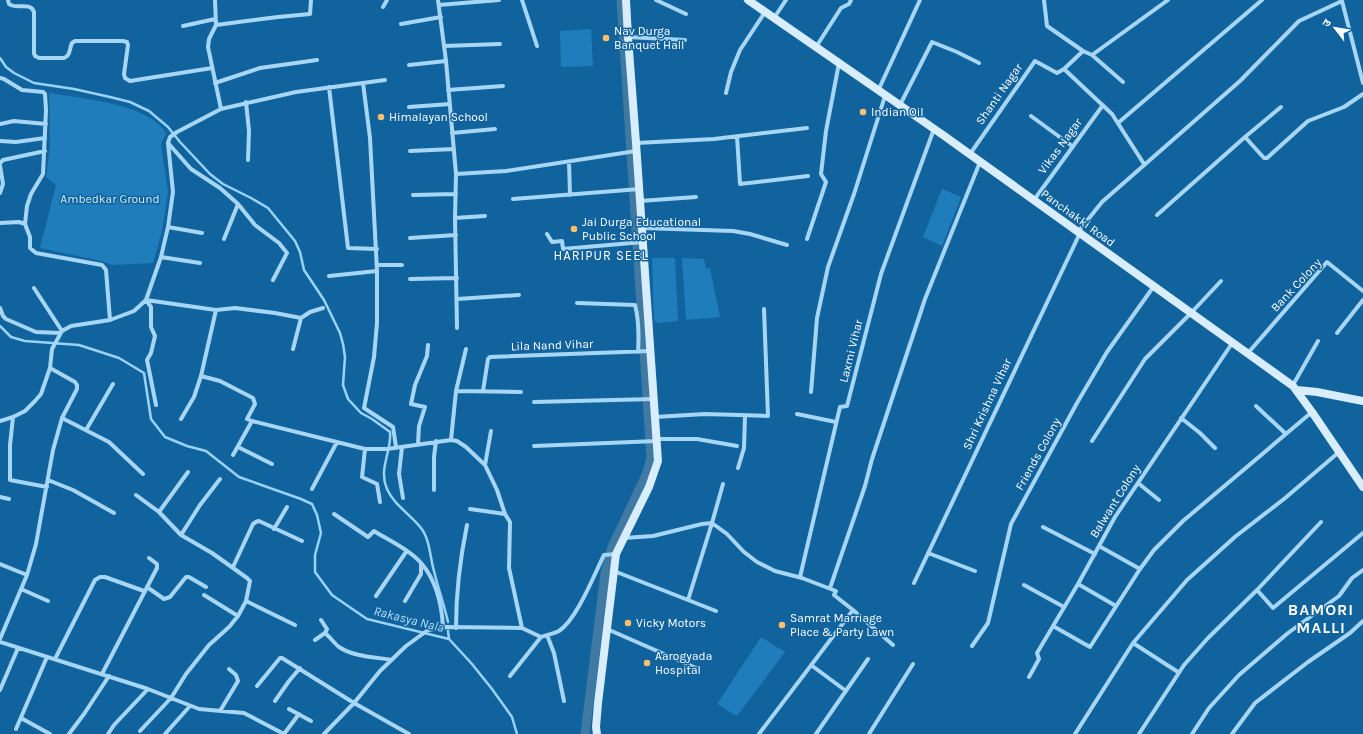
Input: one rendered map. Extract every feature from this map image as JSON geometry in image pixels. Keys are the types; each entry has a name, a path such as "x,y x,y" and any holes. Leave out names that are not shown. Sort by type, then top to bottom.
{"main road":[{"path":"597,734 596,727 614,571 611,554 624,538 649,487 657,468 658,461 654,441 655,416 650,400 644,352 639,243 642,228 640,201 635,190 626,0"},
{"name":"Panchakki Road","path":"753,1 764,12 970,154 1295,388 1363,487"},
{"path":"1295,388 1363,401"}],"street":[{"path":"8,0 9,4 12,6 30,6 33,8 34,53 35,56 39,58 67,57 70,54 72,43 75,41 123,41 127,42 128,45 124,74 125,78 130,81 212,68"},
{"path":"215,0 216,24 208,43 221,109"},
{"path":"216,24 310,14 311,0"},
{"path":"383,7 387,0"},
{"path":"438,0 446,61 456,174 455,218 457,328"},
{"path":"439,5 499,0"},
{"path":"522,0 537,46"},
{"path":"656,0 686,14"},
{"path":"774,18 786,0"},
{"path":"815,48 841,8 849,4 851,0"},
{"path":"878,91 920,0"},
{"path":"1044,0 1048,26 1083,51 1092,55 1122,82"},
{"path":"1092,55 1168,0"},
{"path":"1118,123 1262,0"},
{"path":"1342,1 1363,83"},
{"name":"Shri Krishna Vihar","path":"914,583 1079,232 1102,202 1240,81 1299,21 1342,1"},
{"path":"726,94 731,72 740,50 764,12"},
{"path":"401,24 441,17"},
{"path":"183,26 215,19"},
{"path":"628,37 685,40"},
{"path":"900,106 932,42 979,63"},
{"path":"444,46 500,44"},
{"path":"1083,51 1064,69 1103,105 1118,123 1144,164"},
{"path":"215,83 260,68 317,60"},
{"path":"409,65 446,61"},
{"name":"Shanti Nagar","path":"970,154 1035,61 1057,73 1064,69"},
{"path":"807,239 826,182 821,174 826,131 838,63"},
{"path":"0,78 22,90 43,92 45,94 46,124 43,174 31,194 27,206 25,224 30,238 30,248 36,253 98,263 104,267 106,270 110,320"},
{"path":"0,421 13,418 25,411 41,394 50,368 53,346 61,333 71,326 110,320 134,311 146,300 161,257 168,227 173,192 168,143 170,137 221,109 246,102 268,99 296,92 385,80"},
{"path":"363,82 370,138 377,249 377,323 374,356 364,408 393,427 394,448"},
{"path":"448,90 503,86"},
{"path":"329,87 348,248 377,249"},
{"path":"1245,137 1264,158 1267,158 1308,121 1344,107 1363,94"},
{"path":"810,392 817,318 828,267 886,96"},
{"path":"246,102 250,131 248,160"},
{"path":"409,107 450,104"},
{"name":"Vikas Nagar","path":"1034,200 1103,105"},
{"path":"1157,215 1280,107"},
{"path":"1031,116 1072,146"},
{"path":"0,124 14,121 46,124"},
{"path":"456,174 506,171 569,162 634,150 807,128"},
{"path":"452,133 495,129"},
{"name":"Laxmi Vihar","path":"800,577 840,407 848,406 881,274 934,129"},
{"path":"737,136 740,184 808,176"},
{"path":"0,141 16,142 45,138"},
{"path":"168,143 191,169 220,188 238,204 256,225 279,243 287,253 273,280"},
{"path":"410,151 454,149"},
{"path":"0,193 3,184 0,164 3,160 45,151"},
{"path":"569,162 570,195"},
{"path":"830,588 865,486 872,459 925,299 980,162"},
{"path":"513,199 635,190"},
{"path":"413,195 456,194"},
{"path":"640,201 696,197"},
{"path":"224,239 238,204"},
{"path":"455,218 484,216"},
{"path":"0,223 19,222 25,224"},
{"path":"168,227 202,233"},
{"path":"642,228 732,231 750,234 787,244"},
{"path":"547,234 552,242 562,241 562,249 639,243"},
{"path":"410,238 456,235"},
{"path":"161,257 200,263"},
{"name":"Bank Colony","path":"1248,353 1327,262 1363,291"},
{"path":"377,265 402,265"},
{"path":"329,276 377,271"},
{"path":"410,279 457,278"},
{"path":"1092,441 1145,359 1221,281"},
{"name":"Friends Colony","path":"972,646 988,623 1011,524 1107,352 1154,286"},
{"path":"34,288 61,333"},
{"path":"457,298 519,295"},
{"path":"146,300 216,310 235,308 301,318"},
{"path":"146,300 151,307 151,327 154,336 151,353 147,360 156,405"},
{"path":"1337,333 1363,300"},
{"path":"577,303 635,305 644,352"},
{"path":"0,308 6,319 34,332 61,333"},
{"path":"293,349 301,318 310,312 323,308"},
{"path":"655,416 705,414 768,416 764,309"},
{"path":"181,419 194,397 201,376 216,310"},
{"path":"1295,388 1318,341"},
{"name":"Balwant Colony","path":"1029,677 1039,659 1037,653 1078,584 1115,517 1233,342"},
{"path":"418,444 419,426 425,407 411,404 415,385 427,356 428,345"},
{"path":"451,440 456,391 466,349"},
{"name":"Lila Nand Vihar","path":"483,391 488,360 490,357 644,352"},
{"path":"0,639 27,575 36,544 53,450 62,418 77,389 78,384 50,368"},
{"path":"201,376 220,381 253,398 255,404 247,419 252,421 364,449 387,449 451,440 456,441 466,447 485,465 497,490 505,514 510,522 508,568 522,628"},
{"path":"86,430 113,384"},
{"path":"456,391 522,392"},
{"path":"534,402 650,400"},
{"path":"1256,406 1286,434"},
{"path":"1053,626 1090,647 1140,569 1154,550 1183,521 1312,412"},
{"path":"797,414 836,422"},
{"path":"738,468 744,448 746,416"},
{"path":"13,418 10,445 10,480 47,487"},
{"path":"62,418 109,442 143,474"},
{"path":"1181,418 1200,433 1215,448"},
{"path":"233,455 252,421"},
{"path":"485,465 491,431"},
{"path":"534,446 697,439 737,446"},
{"path":"434,490 434,457 436,441"},
{"path":"312,489 337,442"},
{"path":"238,446 272,464"},
{"path":"402,447 399,474 403,498"},
{"path":"364,449 362,477 377,484 380,502"},
{"path":"1075,734 1134,643 1187,580 1236,536 1284,499 1339,452"},
{"path":"159,512 188,472"},
{"path":"181,535 200,505 220,479"},
{"path":"48,480 73,490 114,513"},
{"path":"1138,483 1159,500"},
{"path":"688,600 723,484"},
{"path":"136,495 159,512 181,535 212,553 250,581 246,601 238,616 229,627 209,645 186,674 171,698 140,731"},
{"path":"0,497 9,499"},
{"path":"274,529 287,506"},
{"path":"470,509 505,514"},
{"path":"334,514 368,537 374,531 406,552 421,564 429,574 436,590 442,612 443,628"},
{"path":"233,567 253,524 256,522 259,521 302,541"},
{"path":"1139,734 1184,664 1321,522"},
{"path":"624,538 653,536 712,523 727,534 744,552 757,562 775,571 800,577 836,591 834,595 893,645"},
{"path":"456,628 456,606 462,549 467,525"},
{"path":"1043,527 1095,554"},
{"path":"1257,590 1273,608 1363,533"},
{"path":"1099,546 1140,569"},
{"path":"376,596 406,552"},
{"path":"928,553 975,571"},
{"path":"510,676 541,637 559,630 572,616 604,555 611,554"},
{"path":"102,674 157,568 157,564 149,558"},
{"path":"0,564 27,575"},
{"path":"405,601 421,574 421,564"},
{"path":"1192,734 1209,708 1239,675 1288,633 1340,596 1352,578 1363,570"},
{"path":"614,571 716,611"},
{"path":"55,659 95,580 100,577 146,589 164,599 168,599 170,597 186,577 189,577 206,587"},
{"path":"1078,584 1116,606"},
{"path":"1024,585 1064,607"},
{"path":"21,589 48,600"},
{"path":"204,595 238,616"},
{"path":"246,601 295,625"},
{"path":"759,734 853,610"},
{"path":"315,640 325,633 327,629 321,620"},
{"path":"1232,734 1255,703 1308,662 1350,633 1363,621"},
{"path":"324,734 354,703 380,671 428,630 443,628 522,628 541,637"},
{"path":"607,629 696,668"},
{"path":"325,633 338,646 349,652 392,660"},
{"path":"546,635 554,653 564,701"},
{"path":"0,642 148,689 199,709 244,713 284,734 299,714"},
{"path":"1134,643 1178,672"},
{"path":"0,690 18,648"},
{"path":"16,729 48,657"},
{"path":"257,686 280,658 285,659 354,703 409,734"},
{"path":"816,734 868,659"},
{"path":"869,734 914,664"},
{"path":"811,665 846,691"},
{"path":"275,701 300,668"},
{"path":"220,711 238,681 236,675 229,669"},
{"path":"69,734 109,676"},
{"path":"108,734 114,725 148,689"},
{"path":"165,734 190,706"},
{"path":"289,709 311,721"},
{"path":"21,718 50,734"}],"green space":[{"path":"591,29 593,66 561,67 560,31"},
{"name":"Ambedkar Ground","path":"49,93 95,100 130,109 145,115 158,123 166,133 161,144 168,192 162,231 153,263 112,265 101,261 40,248 56,185 46,177 50,147"},
{"path":"942,189 961,197 942,246 923,237"},
{"path":"652,258 675,258 678,321 659,323 654,321"},
{"path":"682,258 704,259 706,269 710,268 720,317 686,320"},
{"path":"761,637 785,652 737,716 717,704"}],"waterway":[{"path":"585,734 605,573 612,547 646,475 651,458 621,0"},
{"path":"0,58 6,67 14,73 34,83 74,89 110,97 130,102 149,111 168,127 210,174 223,184 268,208 295,241 300,252 304,270 324,300 340,333 345,357 343,385 348,399 361,413 390,432 384,474 387,489 398,505 417,523 424,532 448,622"},
{"name":"Rakasya Nala","path":"0,326 11,337 25,341 79,345 119,358 144,373 151,419 165,437 187,446 206,451 239,477 312,504 317,515 321,533 315,555 315,572 332,595 367,619 449,639 492,689 512,717 517,734"},
{"name":"Rakasya Nala","path":"448,631 449,639"}],"place":[{"name":"Nav Durga Banquet Hall","path":"606,38"},
{"name":"Indian Oil","path":"863,112"},
{"name":"Himalayan School","path":"381,117"},
{"name":"Jai Durga Educational Public School","path":"574,229"},
{"name":"Vicky Motors","path":"628,623"},
{"name":"Samrat Marriage Place & Party Lawn","path":"782,625"},
{"name":"Aarogyada Hospital","path":"647,663"}],"district":[{"name":"HARIPUR SEEL","path":"601,255"},
{"name":"BAMORI MALLI","path":"1321,618"}]}
